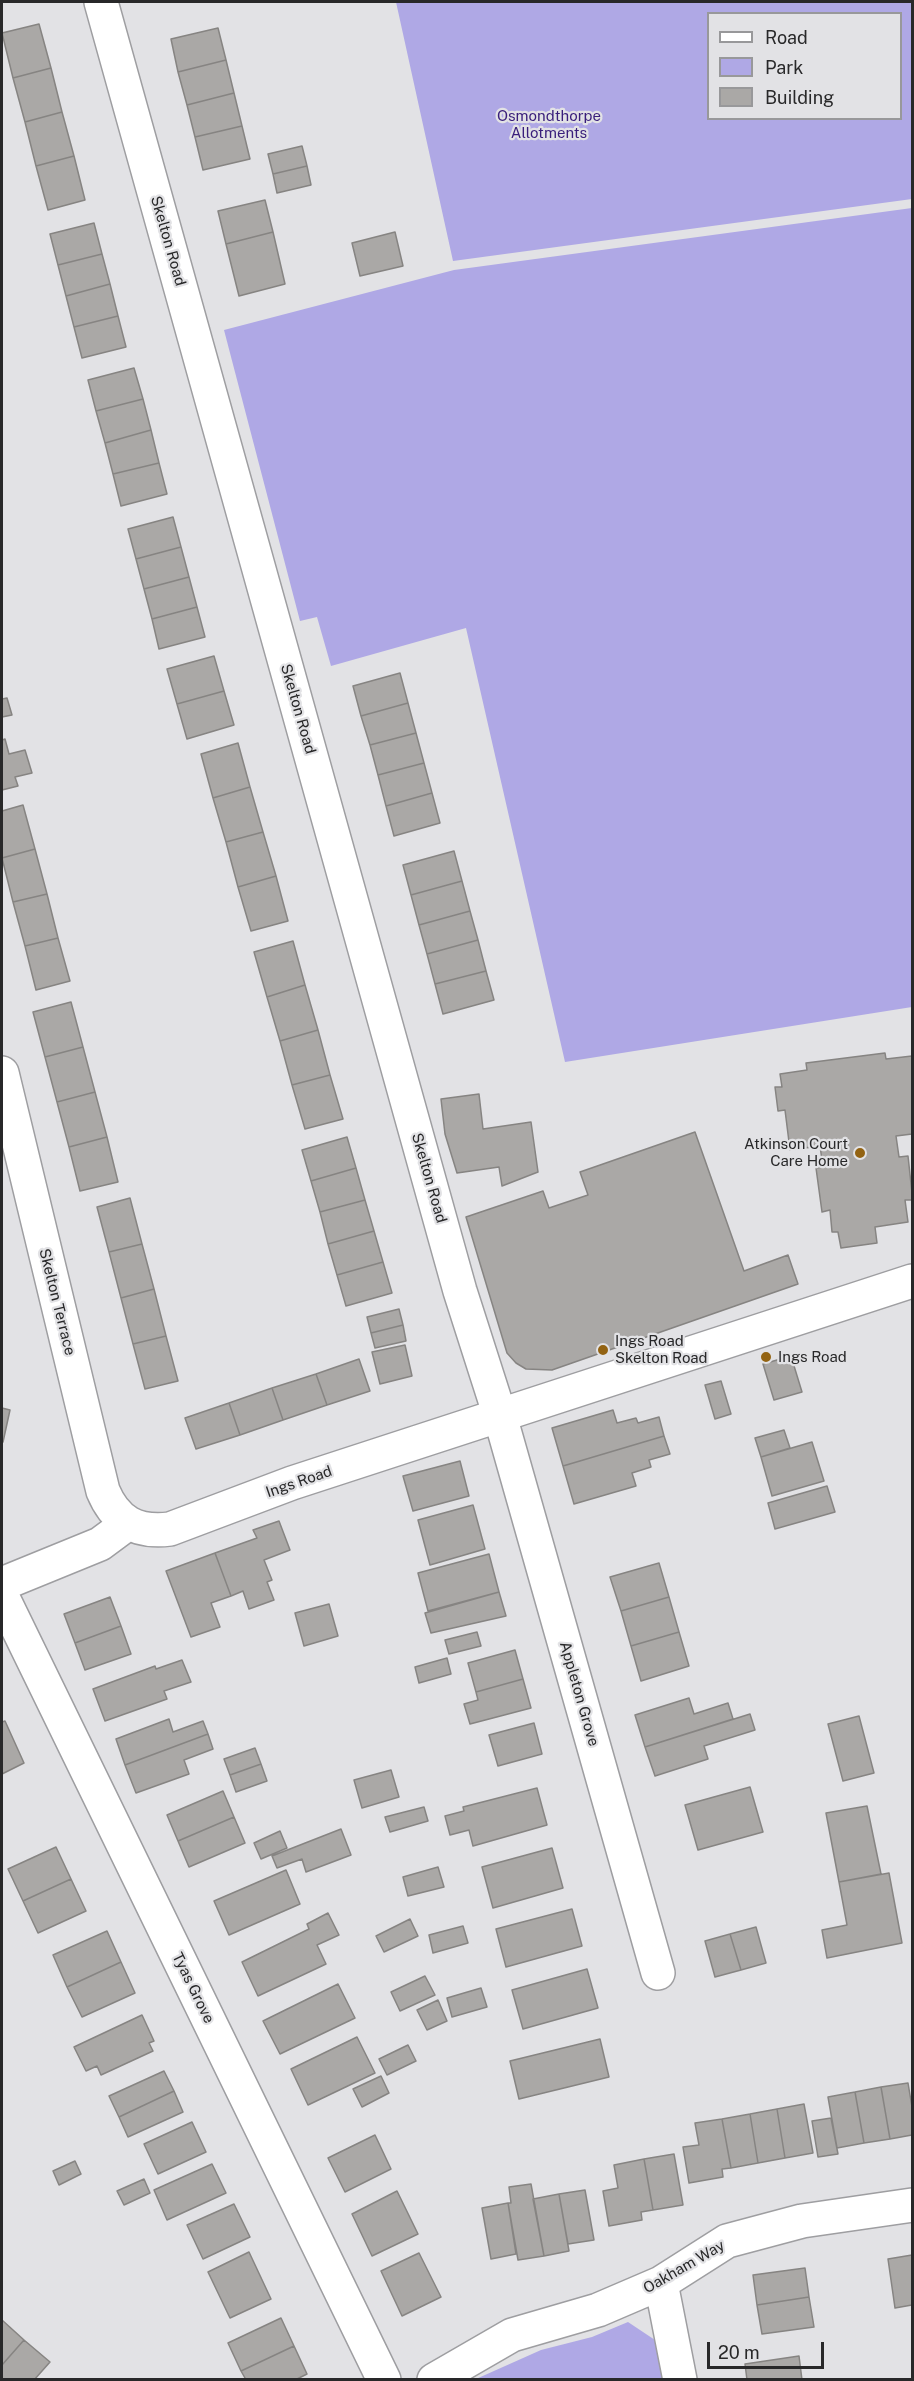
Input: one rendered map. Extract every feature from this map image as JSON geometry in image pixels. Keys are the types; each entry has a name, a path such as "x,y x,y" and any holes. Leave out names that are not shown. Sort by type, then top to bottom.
{"street":[{"name":"Skelton Road","path":"100,2 460,1291 500,1416"},
{"name":"Skelton Terrace","path":"2,1073 103,1491 110,1506 127,1524"},
{"name":"Ings Road","path":"127,1524 153,1531 170,1529 292,1483 912,1281"},
{"name":"Appleton Grove","path":"500,1416 658,1973"},
{"path":"2,1584 100,1544 127,1524"},
{"name":"Tyas Grove","path":"2,1596 384,2379"},
{"name":"Oakham Way","path":"434,2379 512,2335 598,2310 661,2283 727,2241 802,2221 912,2205"},
{"path":"661,2283 680,2379"}],"green space":[{"name":"Osmondthorpe Allotments","path":"396,2 912,2 912,199 453,261"},
{"path":"912,208 912,1007 565,1062 466,628 331,666 317,617 300,621 224,330 454,270"},
{"path":"628,2322 655,2340 663,2379 476,2379 541,2350 592,2337"}],"building":[{"path":"39,24 51,68 13,78 2,33"},
{"path":"218,28 226,60 178,72 171,39"},
{"path":"226,60 234,93 187,105 178,72"},
{"path":"51,68 62,112 25,122 13,78"},
{"path":"234,93 242,126 195,137 187,105"},
{"path":"62,112 74,156 36,166 25,122"},
{"path":"242,126 250,159 203,170 195,137"},
{"path":"302,146 307,166 273,174 268,154"},
{"path":"74,156 85,200 48,210 36,166"},
{"path":"307,166 311,185 277,193 273,174"},
{"path":"265,200 273,232 226,244 218,211"},
{"path":"94,223 102,254 58,265 50,234"},
{"path":"273,232 285,284 239,296 226,244"},
{"path":"395,232 403,266 360,276 352,243"},
{"path":"102,254 110,284 66,296 58,265"},
{"path":"110,284 118,316 74,327 66,296"},
{"path":"118,316 126,347 82,358 74,327"},
{"path":"134,368 143,399 96,411 88,380"},
{"path":"143,399 151,430 105,443 96,411"},
{"path":"151,430 159,463 113,474 105,443"},
{"path":"159,463 167,494 121,506 113,474"},
{"path":"173,517 181,547 136,559 128,529"},
{"path":"181,547 189,577 144,589 136,559"},
{"path":"189,577 197,607 152,619 144,589"},
{"path":"197,607 205,637 159,649 152,619"},
{"path":"214,656 224,691 177,704 167,669"},
{"path":"400,673 408,703 361,716 353,686"},
{"path":"224,691 234,725 187,739 177,704"},
{"path":"7,698 12,715 2,717 2,699"},
{"path":"408,703 416,733 370,745 361,716"},
{"path":"416,733 424,763 378,775 370,745"},
{"path":"5,739 9,754 25,750 32,773 15,777 18,786 2,790 2,740"},
{"path":"238,743 250,787 213,798 201,754"},
{"path":"424,763 432,793 386,806 378,775"},
{"path":"250,787 263,832 226,842 213,798"},
{"path":"432,793 440,823 394,836 386,806"},
{"path":"23,805 35,849 2,858 2,811"},
{"path":"263,832 276,876 238,887 226,842"},
{"path":"35,849 47,894 13,902 2,858"},
{"path":"454,851 462,881 411,895 403,865"},
{"path":"276,876 288,921 251,931 238,887"},
{"path":"462,881 470,911 419,925 411,895"},
{"path":"47,894 58,938 25,946 13,902"},
{"path":"470,911 478,940 427,954 419,925"},
{"path":"58,938 70,981 36,990 25,946"},
{"path":"478,940 486,971 435,984 427,954"},
{"path":"293,941 305,985 267,997 254,952"},
{"path":"486,971 494,1000 443,1014 435,984"},
{"path":"305,985 318,1030 280,1041 267,997"},
{"path":"71,1002 83,1047 45,1057 33,1012"},
{"path":"318,1030 330,1075 292,1085 280,1041"},
{"path":"83,1047 95,1092 57,1102 45,1057"},
{"name":"Atkinson Court Care Home","path":"885,1053 886,1059 912,1056 912,1134 896,1136 899,1157 908,1156 912,1200 905,1200 908,1222 875,1227 877,1243 841,1248 838,1232 832,1232 830,1210 822,1212 816,1168 823,1167 820,1146 790,1150 785,1110 778,1111 775,1087 782,1087 780,1074 807,1070 806,1063"},
{"path":"330,1075 343,1119 305,1129 292,1085"},
{"path":"95,1092 107,1137 69,1147 57,1102"},
{"path":"479,1094 483,1129 531,1122 538,1172 502,1186 499,1167 457,1173 445,1134 441,1099"},
{"path":"695,1132 744,1271 788,1255 798,1284 552,1370 526,1369 516,1363 507,1353 466,1217 543,1191 549,1208 588,1195 580,1172"},
{"path":"107,1137 118,1182 80,1191 69,1147"},
{"path":"347,1137 356,1168 311,1181 302,1150"},
{"path":"356,1168 365,1200 320,1212 311,1181"},
{"path":"130,1198 142,1244 109,1252 97,1207"},
{"path":"365,1200 374,1231 328,1244 320,1212"},
{"path":"374,1231 383,1262 337,1275 328,1244"},
{"path":"142,1244 154,1289 121,1298 109,1252"},
{"path":"383,1262 392,1293 346,1306 337,1275"},
{"path":"154,1289 166,1336 133,1344 121,1298"},
{"path":"399,1309 403,1325 371,1333 367,1317"},
{"path":"403,1325 406,1341 375,1348 371,1333"},
{"path":"166,1336 178,1381 145,1389 133,1344"},
{"path":"405,1345 412,1376 380,1384 372,1352"},
{"path":"791,1356 802,1392 774,1400 763,1364"},
{"path":"359,1359 370,1391 327,1405 316,1374"},
{"path":"316,1374 327,1405 283,1420 272,1388"},
{"path":"721,1381 731,1414 715,1419 705,1385"},
{"path":"272,1388 283,1420 240,1435 229,1403"},
{"path":"229,1403 240,1435 196,1449 185,1418"},
{"path":"2,1408 10,1410 3,1442 2,1442"},
{"path":"613,1410 617,1423 636,1418 638,1423 659,1417 664,1436 563,1466 552,1428"},
{"path":"784,1430 790,1448 761,1457 755,1438"},
{"path":"664,1436 670,1454 649,1460 651,1467 632,1473 636,1486 574,1504 563,1466"},
{"path":"812,1442 824,1481 772,1496 761,1457"},
{"path":"460,1461 469,1496 413,1511 403,1476"},
{"path":"827,1486 835,1512 775,1529 768,1503"},
{"path":"473,1505 485,1549 430,1565 418,1520"},
{"path":"279,1521 290,1550 264,1560 272,1580 267,1582 274,1600 249,1609 243,1591 231,1596 215,1553 257,1538 253,1530"},
{"path":"215,1553 231,1596 211,1603 220,1627 191,1637 166,1571"},
{"path":"489,1554 499,1592 428,1611 418,1573"},
{"path":"659,1563 669,1597 621,1611 610,1577"},
{"path":"499,1592 506,1616 431,1633 425,1613"},
{"path":"110,1597 121,1626 75,1643 64,1614"},
{"path":"669,1597 679,1632 631,1646 621,1611"},
{"path":"329,1604 338,1636 304,1646 295,1613"},
{"path":"121,1626 131,1654 85,1670 75,1643"},
{"path":"477,1632 481,1646 449,1654 445,1640"},
{"path":"679,1632 689,1666 641,1681 631,1646"},
{"path":"515,1650 523,1679 476,1692 468,1663"},
{"path":"447,1658 451,1674 419,1683 415,1667"},
{"path":"182,1660 191,1682 164,1691 167,1699 105,1721 93,1689 155,1666 156,1669"},
{"path":"523,1679 531,1708 470,1724 464,1704 478,1700 476,1692"},
{"path":"689,1698 694,1714 728,1703 733,1719 645,1747 635,1715"},
{"path":"750,1714 755,1730 704,1746 708,1759 655,1776 645,1747"},
{"path":"859,1716 874,1773 843,1781 828,1724"},
{"path":"169,1719 173,1732 203,1721 208,1734 125,1765 116,1739"},
{"path":"5,1721 24,1763 2,1774 2,1722"},
{"path":"534,1723 542,1754 498,1766 489,1735"},
{"path":"208,1734 213,1749 184,1760 189,1774 136,1793 125,1765"},
{"path":"255,1748 261,1764 230,1775 224,1759"},
{"path":"261,1764 267,1781 236,1792 230,1775"},
{"path":"391,1770 399,1797 362,1808 354,1780"},
{"path":"750,1787 763,1832 698,1850 685,1805"},
{"path":"537,1788 547,1825 473,1846 469,1830 450,1835 445,1816 464,1811 463,1807"},
{"path":"223,1791 234,1817 178,1841 167,1815"},
{"path":"867,1806 881,1874 839,1882 826,1813"},
{"path":"424,1807 428,1821 390,1832 385,1817"},
{"path":"234,1817 245,1843 189,1867 178,1841"},
{"path":"341,1829 351,1855 306,1872 302,1859 277,1868 272,1856"},
{"path":"280,1831 287,1848 261,1859 254,1843"},
{"path":"56,1847 71,1879 23,1901 8,1869"},
{"path":"552,1848 563,1888 493,1908 482,1867"},
{"path":"438,1867 444,1887 408,1896 403,1877"},
{"path":"286,1870 300,1904 229,1935 214,1901"},
{"path":"889,1873 902,1943 827,1958 822,1930 847,1925 839,1882"},
{"path":"71,1879 86,1911 38,1933 23,1901"},
{"path":"572,1909 582,1946 506,1967 496,1929"},
{"path":"328,1913 339,1935 317,1945 326,1964 258,1996 242,1962 309,1929 307,1924"},
{"path":"410,1919 418,1936 384,1952 376,1936"},
{"path":"463,1926 468,1943 433,1953 429,1935"},
{"path":"756,1927 766,1963 741,1970 730,1934"},
{"path":"107,1931 121,1962 67,1987 53,1955"},
{"path":"730,1934 741,1970 715,1977 705,1941"},
{"path":"121,1962 135,1993 82,2017 67,1987"},
{"path":"587,1969 598,2008 523,2029 512,1990"},
{"path":"425,1976 435,1995 400,2011 391,1992"},
{"path":"338,1984 355,2018 280,2054 263,2021"},
{"path":"481,1988 487,2007 452,2017 447,1998"},
{"path":"438,2000 447,2021 427,2030 417,2010"},
{"path":"142,2015 154,2041 149,2043 153,2051 101,2075 97,2066 86,2071 74,2047"},
{"path":"357,2037 375,2073 308,2105 291,2069"},
{"path":"600,2039 609,2077 519,2099 510,2061"},
{"path":"408,2045 416,2061 387,2075 379,2059"},
{"path":"164,2071 174,2091 119,2117 109,2096"},
{"path":"381,2076 389,2093 362,2107 353,2089"},
{"path":"908,2083 912,2107 912,2135 890,2139 881,2087"},
{"path":"881,2087 890,2139 864,2143 855,2092"},
{"path":"174,2091 183,2112 128,2137 119,2117"},
{"path":"855,2092 864,2143 837,2148 828,2097"},
{"path":"804,2104 813,2153 785,2158 777,2109"},
{"path":"777,2109 785,2158 758,2163 750,2114"},
{"path":"750,2114 758,2163 731,2168 722,2119"},
{"path":"831,2118 838,2154 818,2157 812,2121"},
{"path":"722,2119 731,2168 722,2169 723,2177 689,2183 683,2147 699,2145 695,2123"},
{"path":"192,2122 206,2152 158,2174 144,2144"},
{"path":"375,2135 391,2169 345,2192 328,2158"},
{"path":"674,2154 683,2205 653,2210 644,2159"},
{"path":"644,2159 653,2210 641,2212 642,2220 609,2226 603,2191 618,2188 614,2165"},
{"path":"75,2161 81,2174 59,2185 53,2171"},
{"path":"212,2164 226,2193 167,2220 154,2190"},
{"path":"144,2179 150,2193 124,2205 117,2191"},
{"path":"531,2184 544,2256 518,2260 508,2203 511,2203 509,2187"},
{"path":"585,2190 594,2240 568,2244 559,2194"},
{"path":"397,2191 418,2234 372,2256 352,2214"},
{"path":"559,2194 569,2251 544,2256 533,2199"},
{"path":"508,2203 516,2254 491,2259 482,2208"},
{"path":"234,2204 250,2237 203,2259 187,2225"},
{"path":"249,2252 271,2299 230,2318 208,2272"},
{"path":"419,2253 441,2297 402,2316 381,2271"},
{"path":"912,2255 912,2305 895,2308 888,2259"},
{"path":"805,2268 809,2297 757,2305 753,2275"},
{"path":"809,2297 814,2327 762,2334 757,2305"},
{"path":"281,2318 294,2346 241,2371 228,2343"},
{"path":"2,2320 24,2340 2,2365"},
{"path":"24,2340 50,2362 34,2380 2,2380 2,2365"},
{"path":"294,2346 307,2374 295,2380 242,2380 245,2378 241,2371"},
{"path":"799,2356 802,2380 747,2380 745,2364"}],"place":[{"name":"Atkinson Court Care Home","path":"860,1153"},
{"name":"Ings Road Skelton Road","path":"603,1350"},
{"name":"Ings Road","path":"766,1357"}]}
